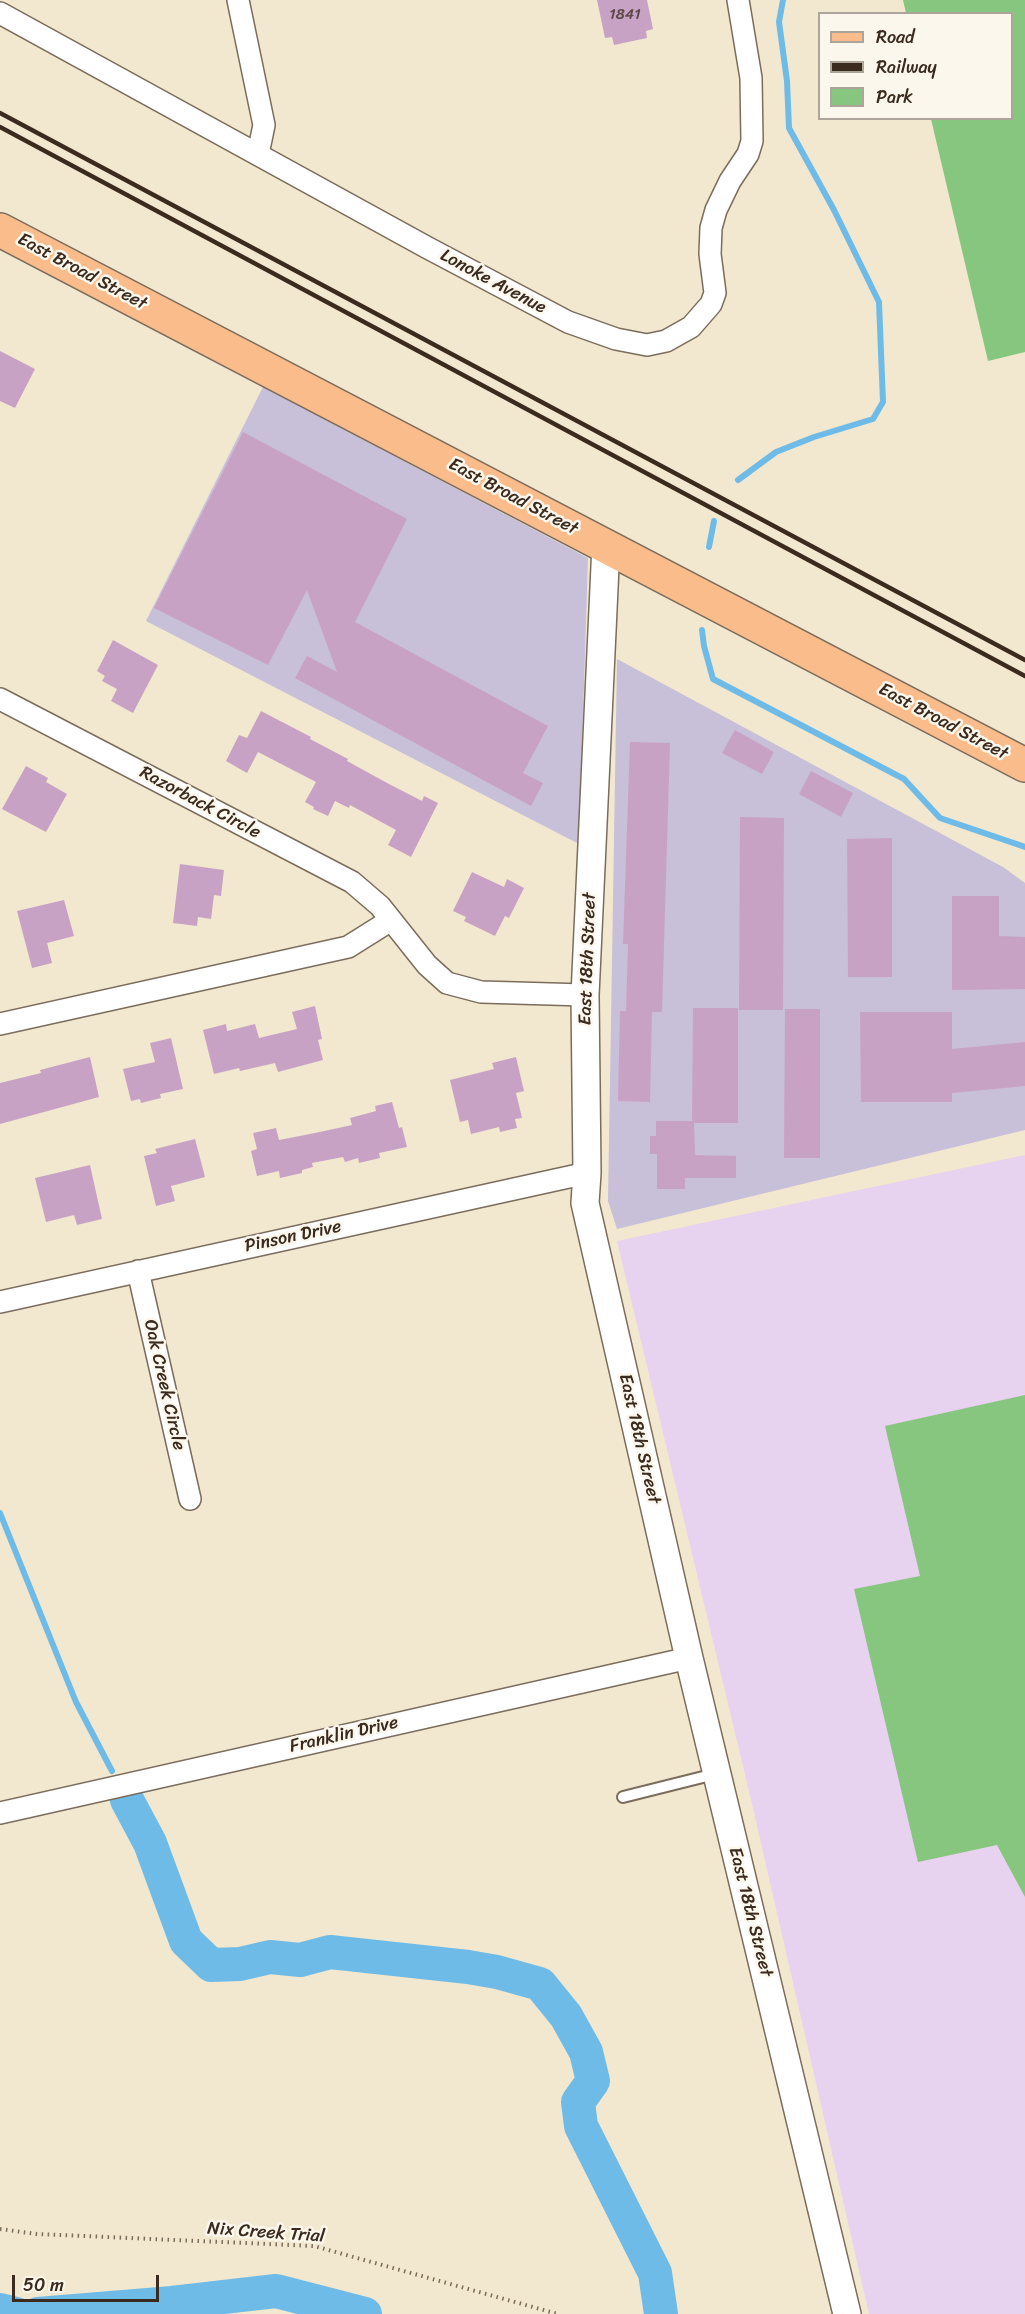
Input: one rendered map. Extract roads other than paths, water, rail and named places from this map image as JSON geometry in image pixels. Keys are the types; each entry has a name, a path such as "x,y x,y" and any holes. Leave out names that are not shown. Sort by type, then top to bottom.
{"main road":[{"name":"East Broad Street","path":"0,230 1025,765"}],"street":[{"path":"238,0 264,125 258,154"},
{"name":"Lonoke Avenue","path":"0,13 428,248 568,322 616,339 647,345 666,341 691,327 711,304 715,293 710,254 711,228 716,210 730,181 748,154 752,141 751,78 738,0"},
{"name":"East 18th Street","path":"606,545 585,995 587,1173 585,1203 689,1658 847,2314"},
{"name":"Razorback Circle","path":"0,699 352,882 380,906 427,965 447,983 481,992 585,995"},
{"path":"0,1024 348,947 391,920"},
{"name":"Pinson Drive","path":"0,1302 587,1173"},
{"name":"Oak Creek Circle","path":"138,1271 190,1499"},
{"name":"Franklin Drive","path":"0,1813 689,1658"}],"lane":[{"path":"623,1797 717,1773"}],"waterway":[{"path":"738,480 776,452 814,437 873,419 883,402 879,302 834,210 789,128 787,81 779,22 783,0"},
{"path":"709,547 714,521"},
{"path":"702,630 713,679 904,779 940,818 1025,847"},
{"path":"0,1513 76,1702 112,1771"},
{"path":"127,1800 150,1843 186,1941 211,1965 240,1964 270,1957 300,1960 330,1952 468,1967 540,1984 566,2016 586,2052 593,2081 578,2102 581,2126 655,2273 661,2314"},
{"path":"38,2314 172,2303 276,2291 365,2314"},
{"path":"0,2310 16,2314"}],"railway":[{"path":"0,113 1025,660"},
{"path":"0,127 1025,676"}]}
